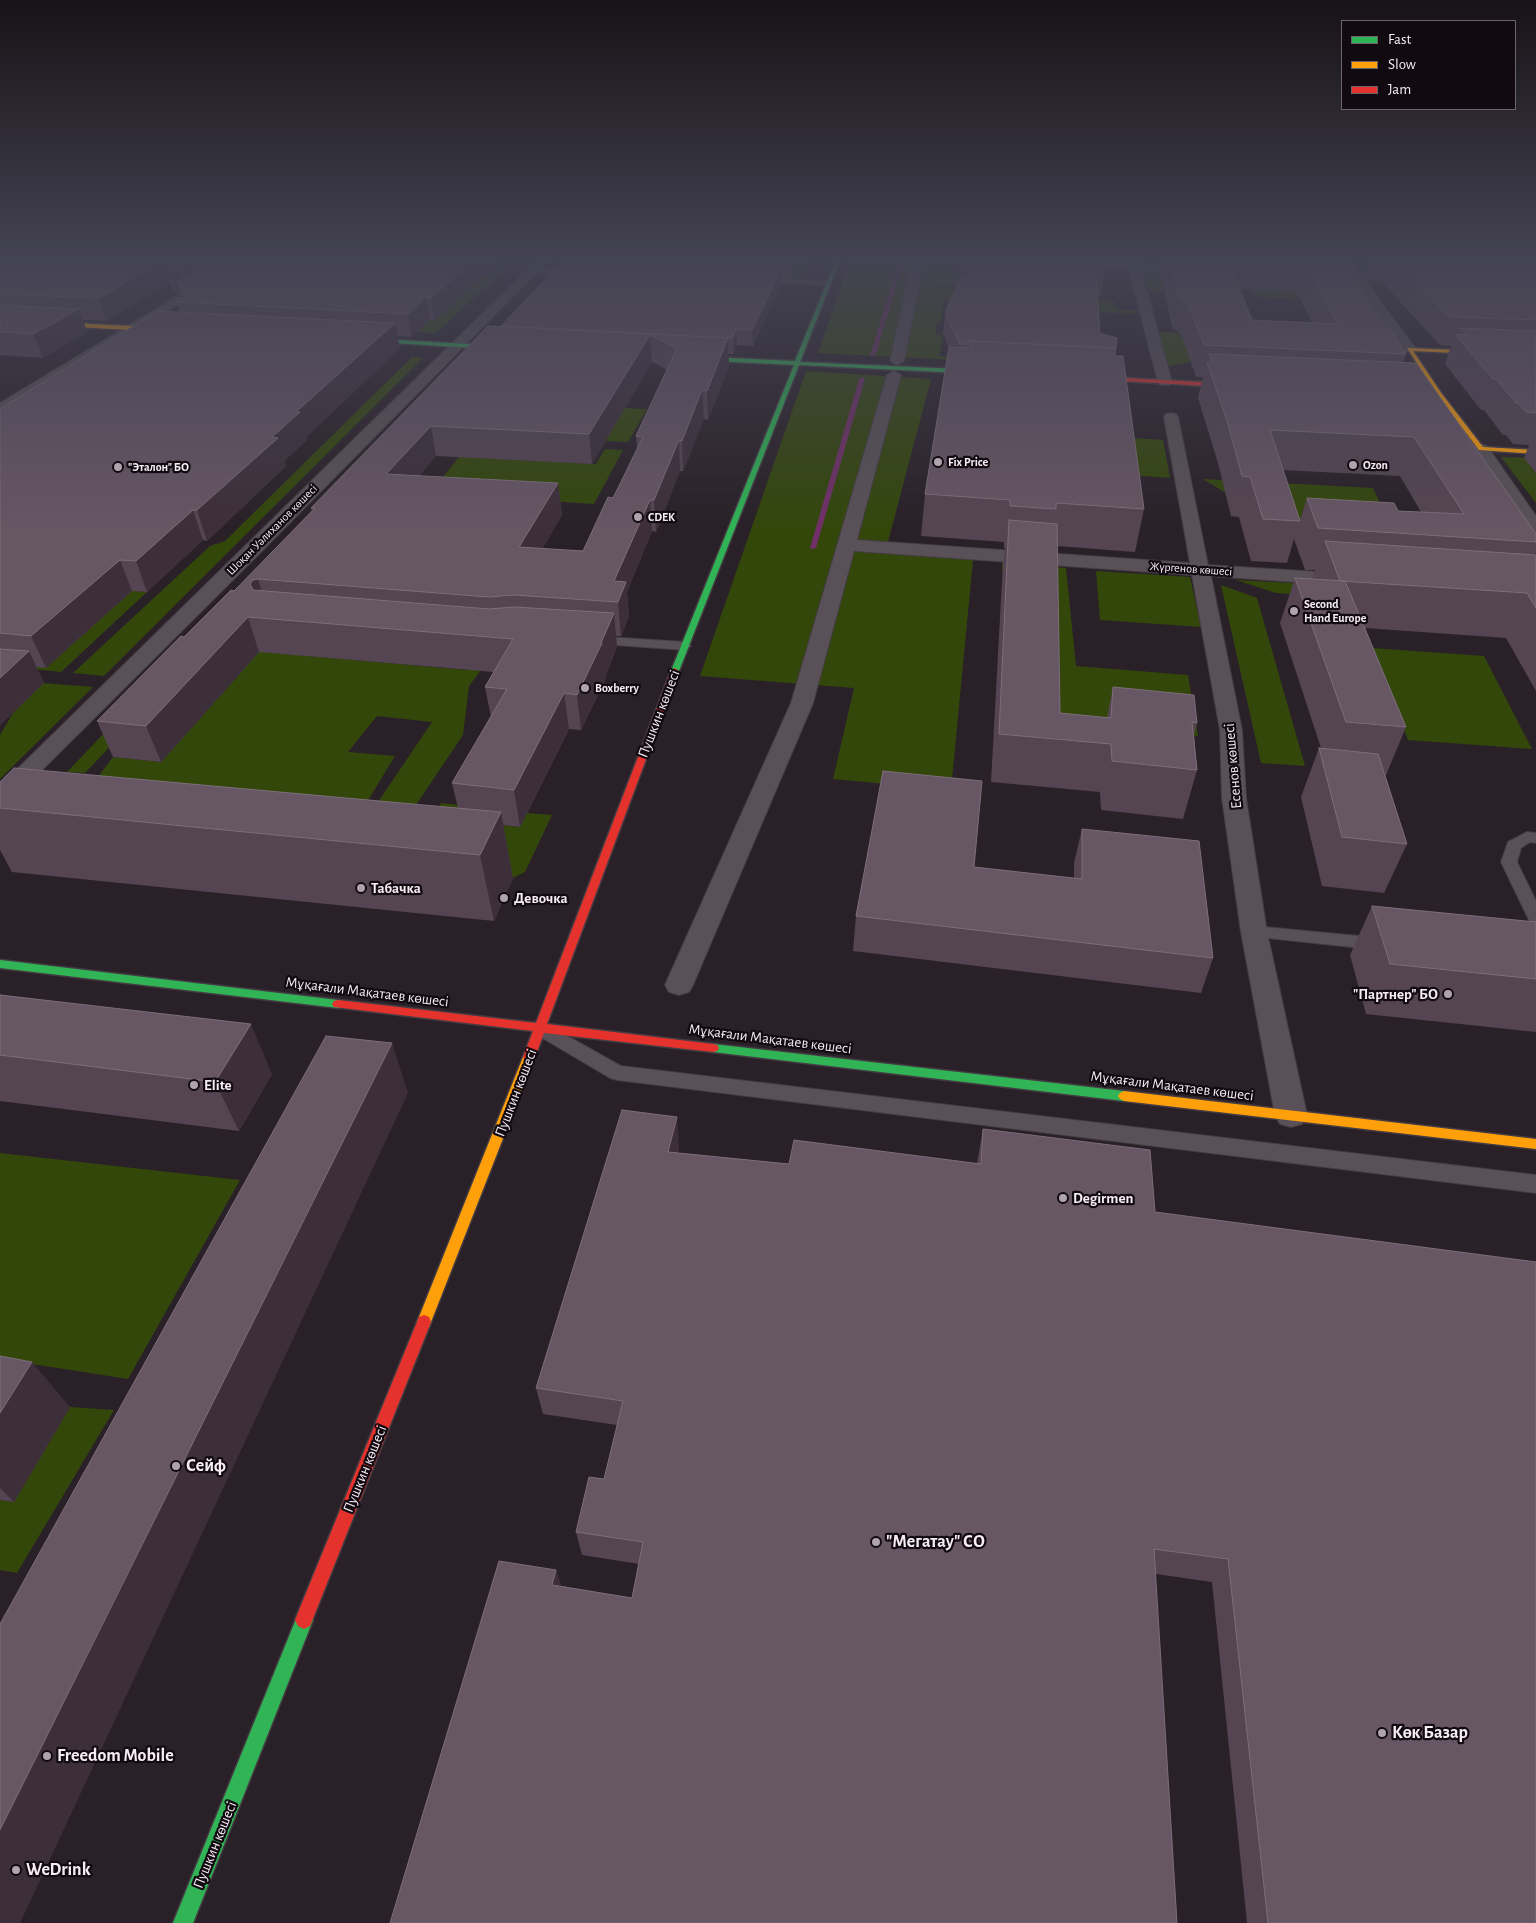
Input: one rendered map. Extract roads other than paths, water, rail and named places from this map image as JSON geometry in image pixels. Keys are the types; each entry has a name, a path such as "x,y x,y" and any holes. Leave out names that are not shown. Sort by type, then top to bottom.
{"street":[{"path":"0,409 97,350"},
{"name":"Шоқан Уәлиханов көшесі","path":"0,798 454,350"},
{"name":"Пушкин көшесі","path":"184,1923 541,1028 685,646 802,350"},
{"path":"679,985 802,703 900,350"},
{"path":"1156,350 1164,382"},
{"path":"1409,350 1440,396 1481,449 1536,528"},
{"path":"1422,350 1536,356"},
{"path":"682,358 997,373"},
{"path":"1076,377 1252,386"},
{"path":"1424,395 1440,396"},
{"name":"Есенов көшесі","path":"1172,417 1231,730 1234,798 1254,932 1291,1115"},
{"path":"1481,449 1536,452"},
{"name":"Жүргенов көшесі","path":"846,544 1366,581"},
{"name":"Мұқағали Мақатаев көшесі","path":"0,964 1536,1144"}],"lane":[{"path":"576,639 685,646"},
{"path":"1536,838 1527,837 1514,845 1509,862 1531,896 1536,918"},
{"path":"1254,932 1400,946"},
{"path":"541,1028 617,1073 1536,1184"}],"waterway":[{"path":"872,355 875,350"},
{"path":"813,548 862,379"}],"place":[{"name":"Fix Price","path":"938,462"},
{"name":"Ozon","path":"1353,465"},
{"name":"\"Эталон\" БО","path":"118,467"},
{"name":"CDEK","path":"638,517"},
{"name":"Second Hand Europe","path":"1294,611"},
{"name":"Boxberry","path":"585,688"},
{"name":"Табачка","path":"361,888"},
{"name":"Девочка","path":"504,898"},
{"name":"\"Партнер\" БО","path":"1448,994"},
{"name":"Elite","path":"194,1085"},
{"name":"Degirmen","path":"1063,1198"},
{"name":"Сейф","path":"176,1466"},
{"name":"\"Мегатау\" СО","path":"876,1542"},
{"name":"Көк Базар","path":"1382,1733"},
{"name":"Freedom Mobile","path":"47,1756"},
{"name":"WeDrink","path":"16,1870"}]}
